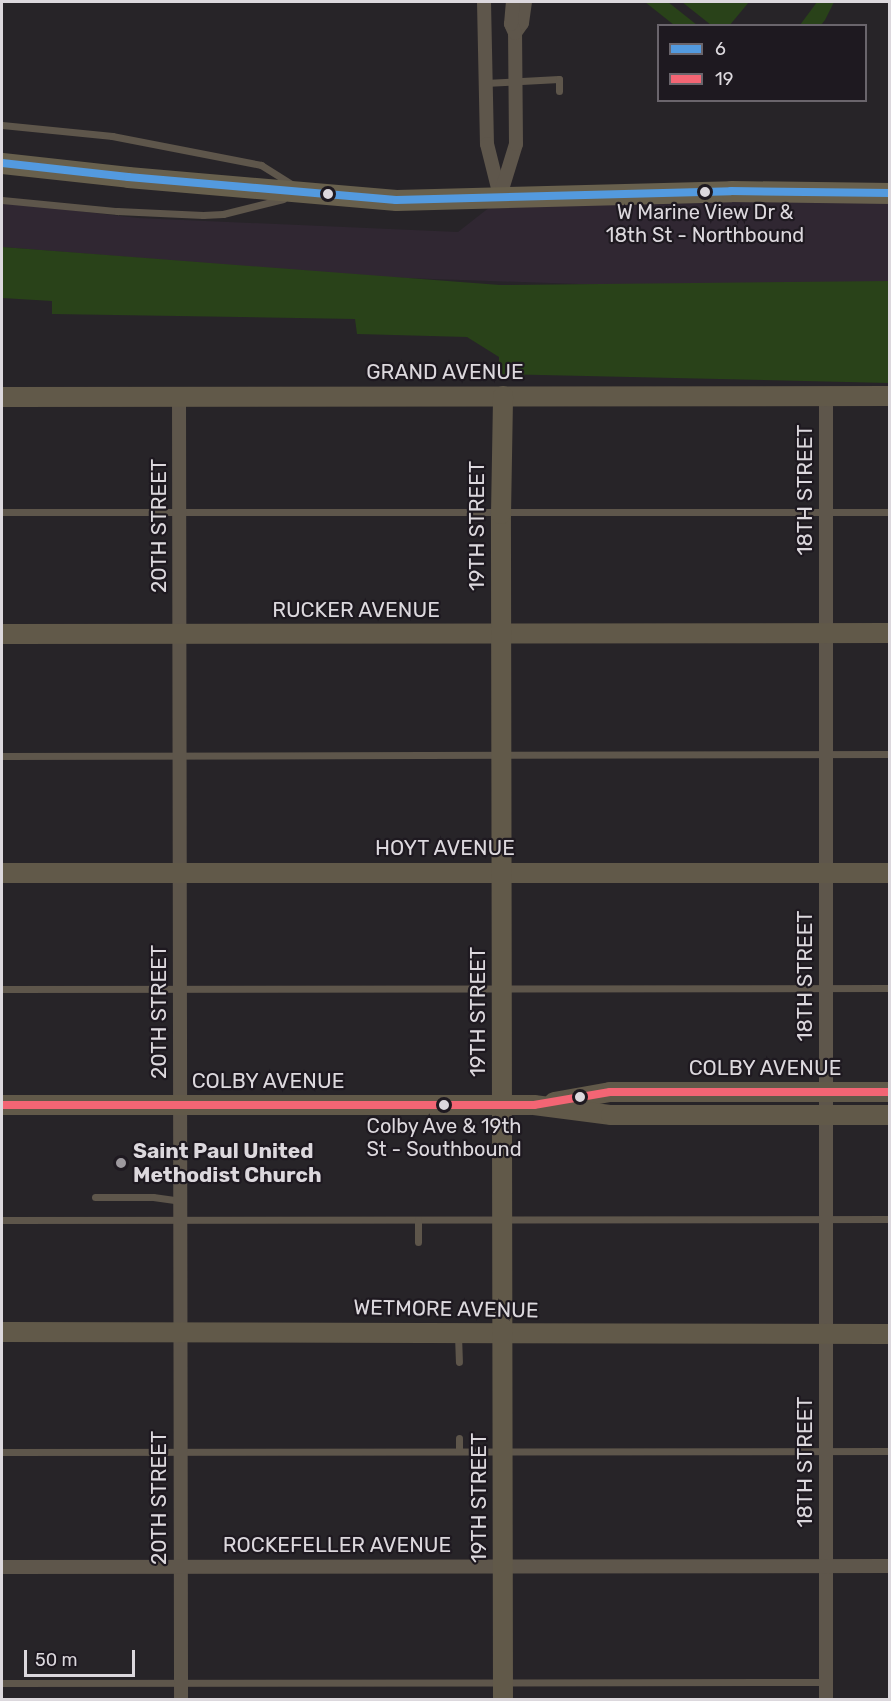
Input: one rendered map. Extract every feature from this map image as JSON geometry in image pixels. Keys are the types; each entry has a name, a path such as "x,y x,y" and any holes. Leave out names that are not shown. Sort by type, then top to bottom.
{"main road":[{"path":"2,163 128,177 396,200 731,191 890,192"}],"street":[{"path":"484,2 487,144 500,196"},
{"path":"500,196 516,144 515,33 511,24 513,2"},
{"path":"515,33 522,23 525,2"},
{"name":"19TH STREET","path":"503,396 501,514 503,1691"},
{"name":"18TH STREET","path":"825,396 826,1700"},
{"name":"GRAND AVENUE","path":"2,397 890,396"},
{"name":"20TH STREET","path":"179,397 181,1700"},
{"name":"RUCKER AVENUE","path":"2,634 890,633"},
{"name":"HOYT AVENUE","path":"2,873 890,873"},
{"name":"COLBY AVENUE","path":"534,1105 610,1092 890,1092"},
{"name":"COLBY AVENUE","path":"2,1106 534,1105 612,1115 890,1115"},
{"name":"WETMORE AVENUE","path":"2,1332 502,1332 530,1335 890,1334"},
{"name":"ROCKEFELLER AVENUE","path":"2,1567 890,1566"}],"lane":[{"path":"559,71 559,91"},
{"path":"485,83 559,79"},
{"path":"2,125 112,136 261,165 306,193"},
{"path":"2,200 117,211 203,215 223,214 306,193"},
{"path":"2,512 501,514 890,512"},
{"path":"2,756 890,754"},
{"path":"2,989 890,988"},
{"path":"95,1197 153,1197 180,1201"},
{"path":"2,1220 890,1219"},
{"path":"418,1220 418,1242"},
{"path":"458,1332 459,1362"},
{"path":"459,1438 459,1451"},
{"path":"2,1452 890,1451"},
{"path":"2,1683 180,1683 503,1691 826,1682"}],"shaded area":[{"path":"889,196 889,295 377,277 2,247 2,202 138,218 458,232 495,203"}],"green space":[{"path":"645,2 668,2 696,24 673,24"},
{"path":"682,2 749,2 731,24 710,24"},
{"path":"817,2 834,2 822,24 801,24"},
{"path":"2,247 500,285 889,281 889,383 499,374 499,357 467,337 357,334 355,319 52,314 52,301 2,298"}],"transit line":[{"name":"6","path":"2,163 128,177 396,200 731,191 890,193"},
{"name":"19","path":"2,1105 534,1105 610,1092 890,1092"}],"place":[{"name":"W Marine View Dr & 18th St - Northbound","path":"705,192"},
{"name":"Colby Ave & 19th St - Southbound","path":"444,1105"},
{"name":"Saint Paul United Methodist Church","path":"121,1163"}]}
